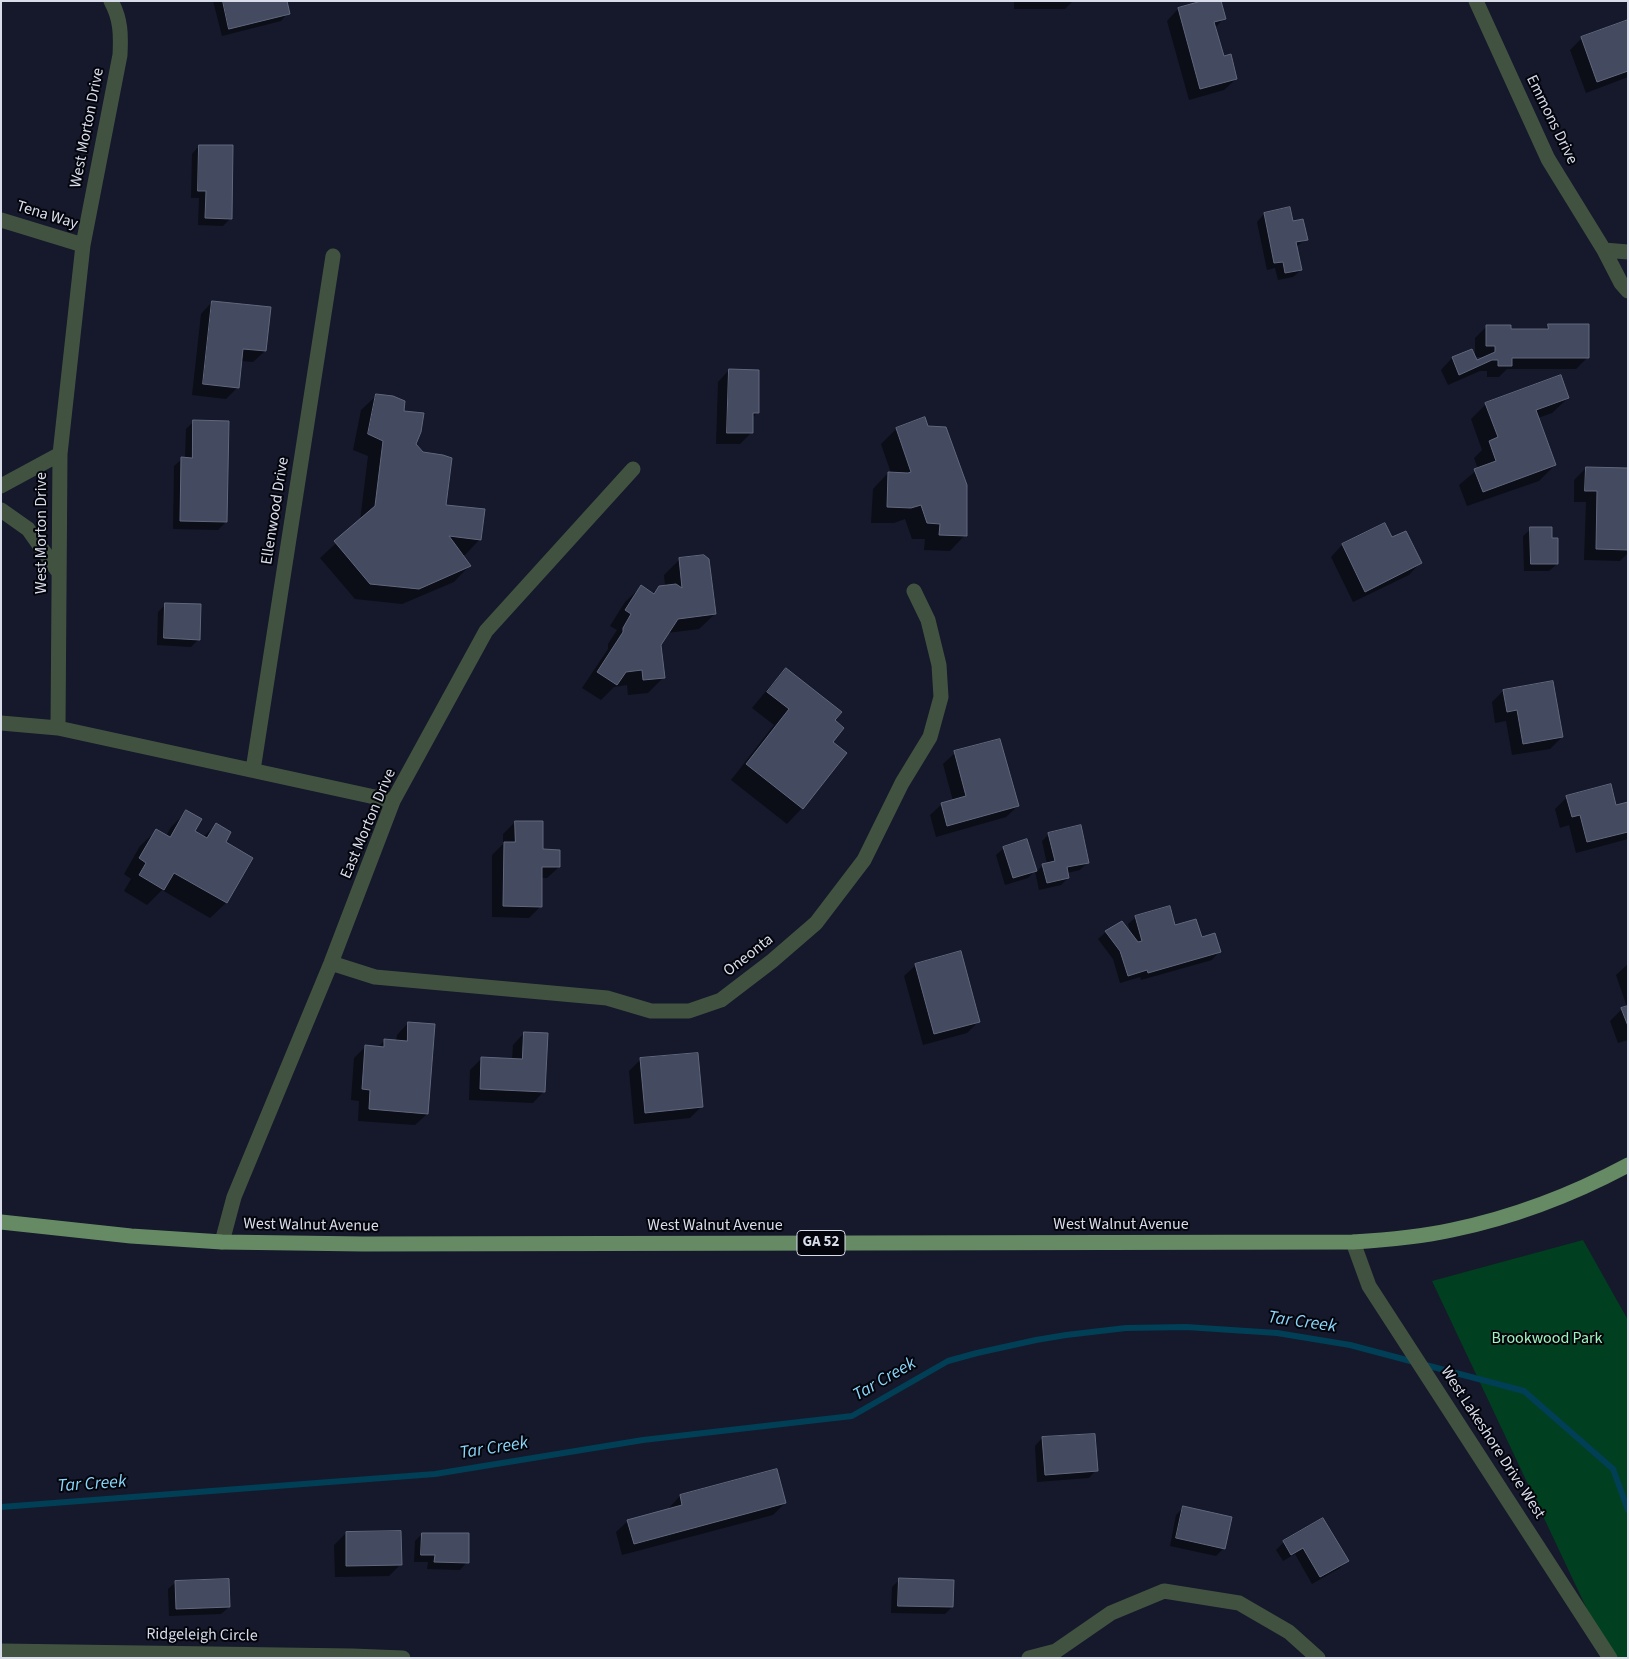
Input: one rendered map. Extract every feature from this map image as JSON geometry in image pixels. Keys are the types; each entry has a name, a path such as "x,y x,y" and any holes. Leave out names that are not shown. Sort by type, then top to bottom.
{"main road":[{"name":"West Walnut Avenue","path":"1,1222 131,1236 222,1242 485,1244 1353,1242 1403,1238 1452,1230 1506,1217 1554,1200 1628,1165"}],"street":[{"name":"West Morton Drive","path":"58,728 60,454 82,245 120,55 122,31 116,10 111,1"},
{"name":"Emmons Drive","path":"1476,1 1548,159 1628,292"},
{"name":"Tena Way","path":"1,220 82,245"},
{"path":"1604,250 1628,252"},
{"name":"Ellenwood Drive","path":"253,770 333,256"},
{"path":"1,486 60,454"},
{"name":"East Morton Drive","path":"222,1242 234,1197 331,963 394,801 486,631 633,469"},
{"path":"1,510 28,528 59,572"},
{"name":"Oneonta","path":"331,963 375,976 607,998 651,1011 689,1011 721,1000 816,924 864,860 902,783 930,737 941,697 940,664 928,620 914,591"},
{"path":"1,722 58,728 394,801"},
{"name":"West Lakeshore Drive West","path":"1353,1242 1368,1286 1610,1658"},
{"path":"1029,1658 1056,1651 1111,1613 1164,1591 1239,1603 1289,1632 1318,1658"},
{"name":"Ridgeleigh Circle","path":"1,1651 403,1658"}],"green space":[{"name":"Brookwood Park","path":"1583,1240 1628,1320 1628,1658 1610,1658 1432,1281"}],"building":[{"path":"223,1 287,1 290,14 229,29"},
{"path":"1202,1 1221,1 1226,19 1214,22 1224,56 1231,54 1237,79 1200,89 1178,8"},
{"path":"1628,20 1628,71 1597,82 1581,37"},
{"path":"199,145 233,145 232,219 205,218 206,191 198,191"},
{"path":"1290,207 1293,221 1303,219 1308,240 1296,242 1302,270 1285,273 1283,262 1274,263 1264,213"},
{"path":"212,301 271,307 266,351 243,349 239,388 203,384"},
{"path":"1548,324 1589,324 1589,358 1512,358 1512,366 1498,366 1498,360 1492,360 1459,375 1452,357 1472,349 1477,360 1495,352 1495,346 1486,346 1486,325 1511,325 1511,329 1548,329"},
{"path":"729,369 759,370 759,413 753,413 753,433 727,433"},
{"path":"1561,375 1569,398 1536,410 1556,465 1483,492 1474,469 1496,461 1489,441 1498,437 1485,403"},
{"path":"376,394 393,396 405,401 404,411 424,413 421,432 416,444 423,452 452,458 446,505 485,509 481,540 449,536 471,566 419,589 370,584 334,541 375,506 383,441 368,434"},
{"path":"925,417 928,426 946,427 967,485 967,536 939,535 940,524 927,523 921,505 911,508 887,507 888,472 911,472 896,428"},
{"path":"193,420 229,421 227,522 180,521 181,457 192,458"},
{"path":"1586,467 1628,468 1628,550 1596,549 1597,491 1585,491"},
{"path":"1385,523 1392,537 1406,531 1422,563 1365,592 1342,544"},
{"path":"1530,527 1552,527 1552,538 1558,538 1558,564 1531,564"},
{"path":"704,555 709,559 716,614 678,619 661,645 665,678 643,680 642,670 626,672 617,685 597,672 623,632 623,628 631,614 625,610 641,585 654,594 659,586 676,584 682,588 679,558"},
{"path":"165,603 201,604 200,640 164,638"},
{"path":"786,668 842,712 835,720 844,728 833,742 847,753 803,809 746,764 789,709 767,692"},
{"path":"1553,681 1563,737 1523,744 1517,710 1507,712 1503,690"},
{"path":"1000,739 1019,806 947,826 941,803 966,796 954,751"},
{"path":"1611,784 1616,805 1628,802 1628,832 1587,842 1580,815 1572,817 1566,796"},
{"path":"186,810 202,819 195,831 207,838 216,823 231,832 226,842 253,858 227,903 174,873 164,890 139,875 146,863 139,858 156,829 170,837"},
{"path":"515,821 543,821 543,849 560,850 560,867 542,867 542,907 503,906 504,842 515,842"},
{"path":"1081,825 1089,863 1067,867 1069,878 1047,883 1042,864 1055,861 1048,833"},
{"path":"1027,839 1037,871 1013,878 1003,847"},
{"path":"1170,906 1175,925 1196,919 1202,937 1215,933 1221,952 1148,973 1147,970 1128,976 1120,951 1105,931 1122,921 1138,942 1142,941 1135,916"},
{"path":"961,951 980,1022 934,1034 915,964"},
{"path":"1628,1006 1628,1026 1621,1008"},
{"path":"408,1022 435,1024 428,1114 369,1109 370,1090 362,1089 365,1045 384,1047 384,1039 407,1041"},
{"path":"524,1032 548,1033 545,1092 480,1089 481,1057 522,1059"},
{"path":"698,1053 703,1107 645,1113 640,1058"},
{"path":"1095,1434 1098,1471 1045,1475 1042,1437"},
{"path":"777,1469 786,1503 634,1544 627,1520 682,1505 680,1495"},
{"path":"1183,1506 1232,1517 1225,1549 1176,1538"},
{"path":"1323,1518 1349,1561 1320,1577 1303,1548 1291,1555 1283,1541"},
{"path":"401,1531 402,1565 346,1566 346,1532"},
{"path":"422,1533 469,1533 469,1563 434,1562 435,1555 421,1555"},
{"path":"899,1578 954,1580 953,1607 898,1606"},
{"path":"229,1579 230,1607 176,1609 175,1581"}],"waterway":[{"name":"Tar Creek","path":"1,1507 435,1474 643,1440 852,1416 948,1361 977,1353 1066,1335 1126,1328 1186,1327 1277,1333 1350,1345 1524,1391 1613,1469 1628,1510"}]}
